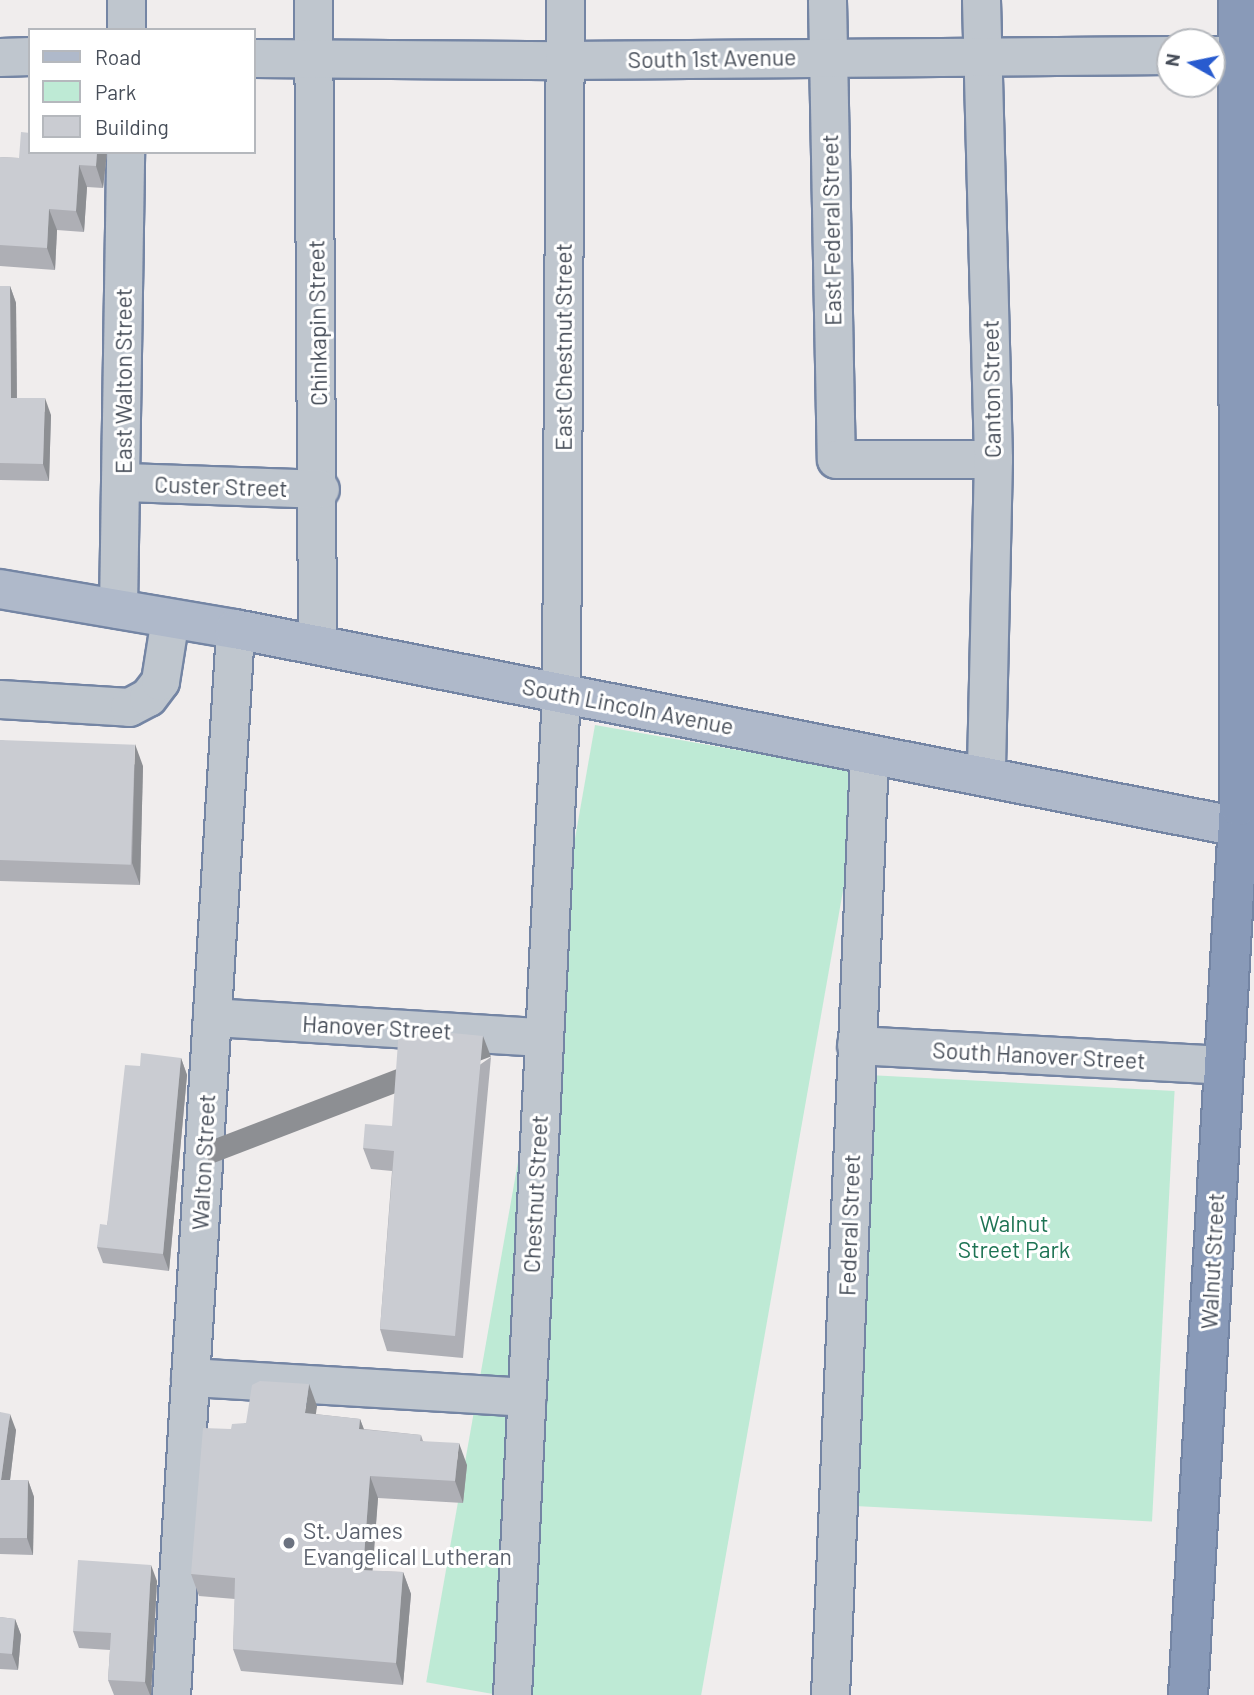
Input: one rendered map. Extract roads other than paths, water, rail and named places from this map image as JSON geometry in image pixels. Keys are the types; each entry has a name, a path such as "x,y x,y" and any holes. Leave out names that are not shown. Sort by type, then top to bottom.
{"highway":[{"name":"Walnut Street","path":"1188,1695 1223,1065 1246,829 1235,55 1238,0"}],"main road":[{"name":"South Lincoln Avenue","path":"0,589 235,629 1246,829"}],"street":[{"path":"126,0 126,28"},
{"name":"Chinkapin Street","path":"313,0 320,489 317,645"},
{"name":"East Chestnut Street","path":"561,693 565,0"},
{"name":"East Federal Street","path":"827,0 836,459 993,459"},
{"name":"Canton Street","path":"981,0 993,459 986,777"},
{"name":"South 1st Avenue","path":"256,58 564,60 1156,55"},
{"path":"0,57 28,56"},
{"name":"East Walton Street","path":"118,609 125,154"},
{"name":"Custer Street","path":"122,482 320,489"},
{"path":"0,699 129,707 148,697 160,681 170,618"},
{"name":"Walton Street","path":"171,1695 235,629"},
{"name":"Chestnut Street","path":"512,1695 561,693"},
{"name":"Federal Street","path":"830,1695 869,755"},
{"name":"Hanover Street","path":"212,1017 543,1037"},
{"name":"South Hanover Street","path":"856,1045 1223,1065"},
{"path":"190,1377 526,1397"}],"place":[{"name":"St. James Evangelical Lutheran","path":"289,1543"}],"park label":[{"name":"Walnut Street Park","path":"1014,1236"}]}
